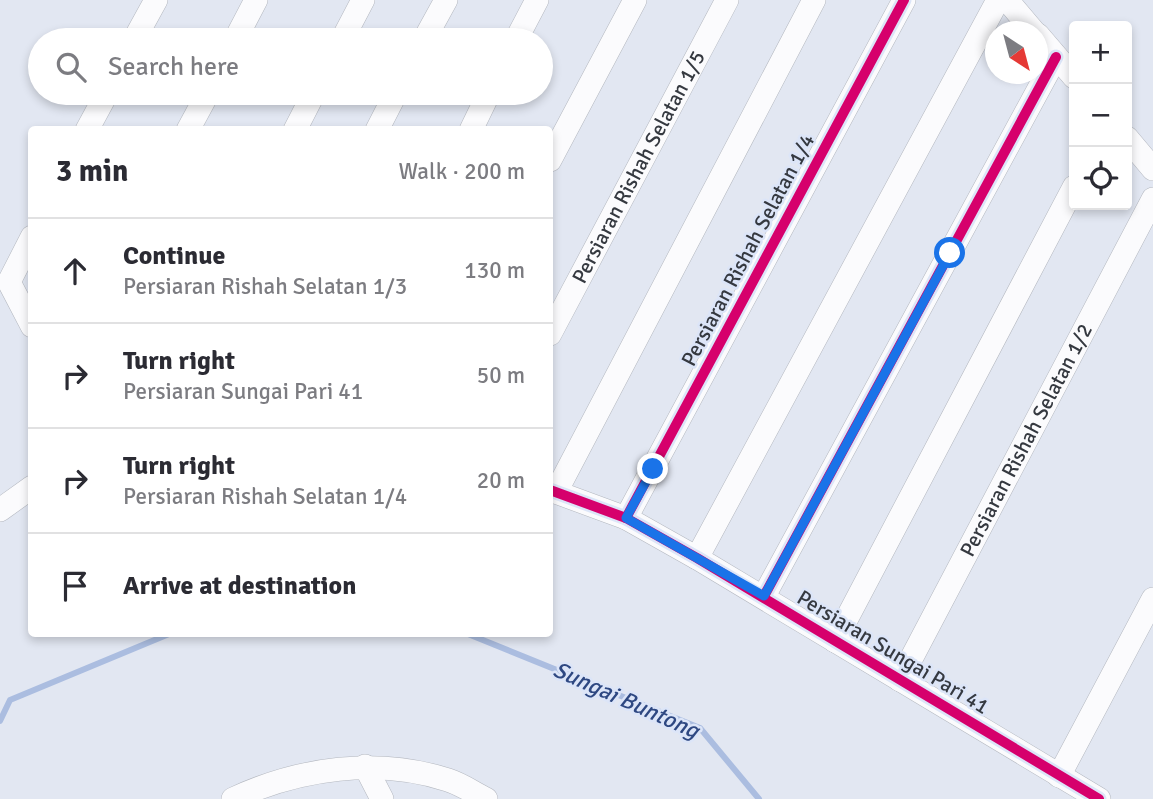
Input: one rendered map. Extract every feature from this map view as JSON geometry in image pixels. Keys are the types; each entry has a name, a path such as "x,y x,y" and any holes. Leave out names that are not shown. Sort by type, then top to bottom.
{"street":[{"path":"141,28 156,0"},
{"path":"241,28 256,0"},
{"path":"348,28 363,0"},
{"path":"431,28 446,0"},
{"path":"522,28 537,0"},
{"path":"553,154 635,0"},
{"name":"Persiaran Rishah Selatan 1/5","path":"553,328 727,0"},
{"path":"553,491 814,0"},
{"name":"Persiaran Rishah Selatan 1/4","path":"626,518 904,0"},
{"path":"697,558 998,0"},
{"path":"1008,0 1026,21"},
{"path":"1048,47 1069,71"},
{"path":"764,596 1056,57"},
{"path":"90,126 101,105"},
{"path":"190,126 202,105"},
{"path":"297,126 308,105"},
{"path":"379,126 390,105"},
{"path":"473,126 483,105"},
{"path":"1132,144 1153,169"},
{"path":"835,641 1069,196"},
{"name":"Persiaran Rishah Selatan 1/2","path":"900,680 1153,200"},
{"path":"28,244 4,284 28,320"},
{"path":"0,510 28,490"},
{"name":"Persiaran Sungai Pari 41","path":"553,491 626,518 697,558 1099,799"},
{"path":"1059,775 1153,599"},
{"path":"365,766 382,799"},
{"path":"233,799 253,790 308,774 365,766 449,780 486,799"}],"waterway":[{"name":"Sungai Buntong","path":"0,721 10,700 162,637"},
{"name":"Sungai Buntong","path":"475,637 700,728 759,799"}],"cycle path":[{"path":"626,518 904,0"},
{"path":"764,596 1056,57"},
{"path":"553,491 626,518 697,558 1099,799"}],"route":[{"path":"653,469 626,518 764,596 950,253"}]}
